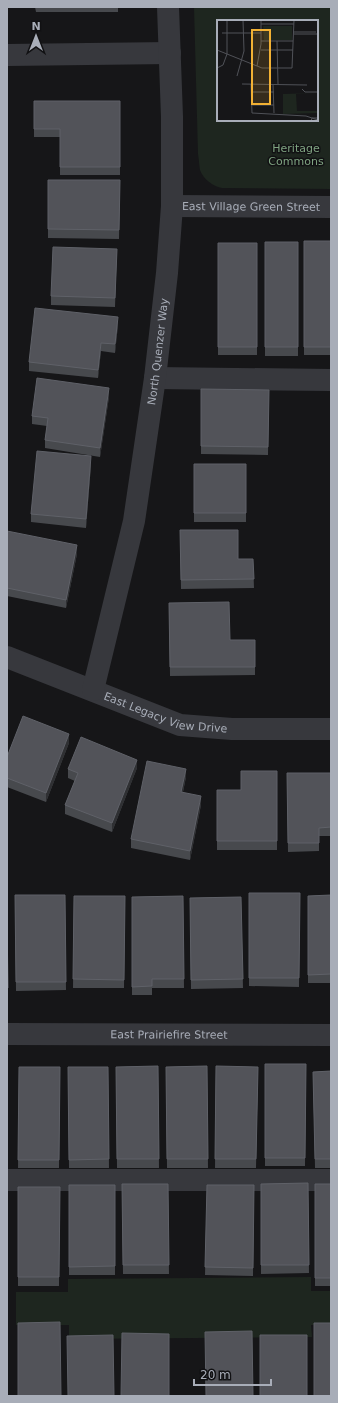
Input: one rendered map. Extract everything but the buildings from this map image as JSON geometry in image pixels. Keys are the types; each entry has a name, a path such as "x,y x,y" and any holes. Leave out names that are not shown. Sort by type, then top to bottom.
{"street":[{"name":"North Quenzer Way","path":"93,690 134,521 155,378 168,273 172,206 172,118 168,7"},
{"path":"7,55 170,52"},
{"name":"East Village Green Street","path":"172,206 331,207"},
{"path":"155,378 331,380"},
{"name":"East Legacy View Drive","path":"7,657 180,725 232,729 331,729"},
{"name":"East Prairiefire Street","path":"7,1034 331,1035"},
{"path":"7,1180 331,1180"}],"green space":[{"name":"Heritage Commons","path":"194,7 331,7 331,189 222,188 209,182 200,170 198,154"},
{"path":"311,1277 311,1291 331,1291 331,1325 311,1325 312,1337 69,1339 69,1325 16,1325 16,1292 68,1292 68,1279"}]}
